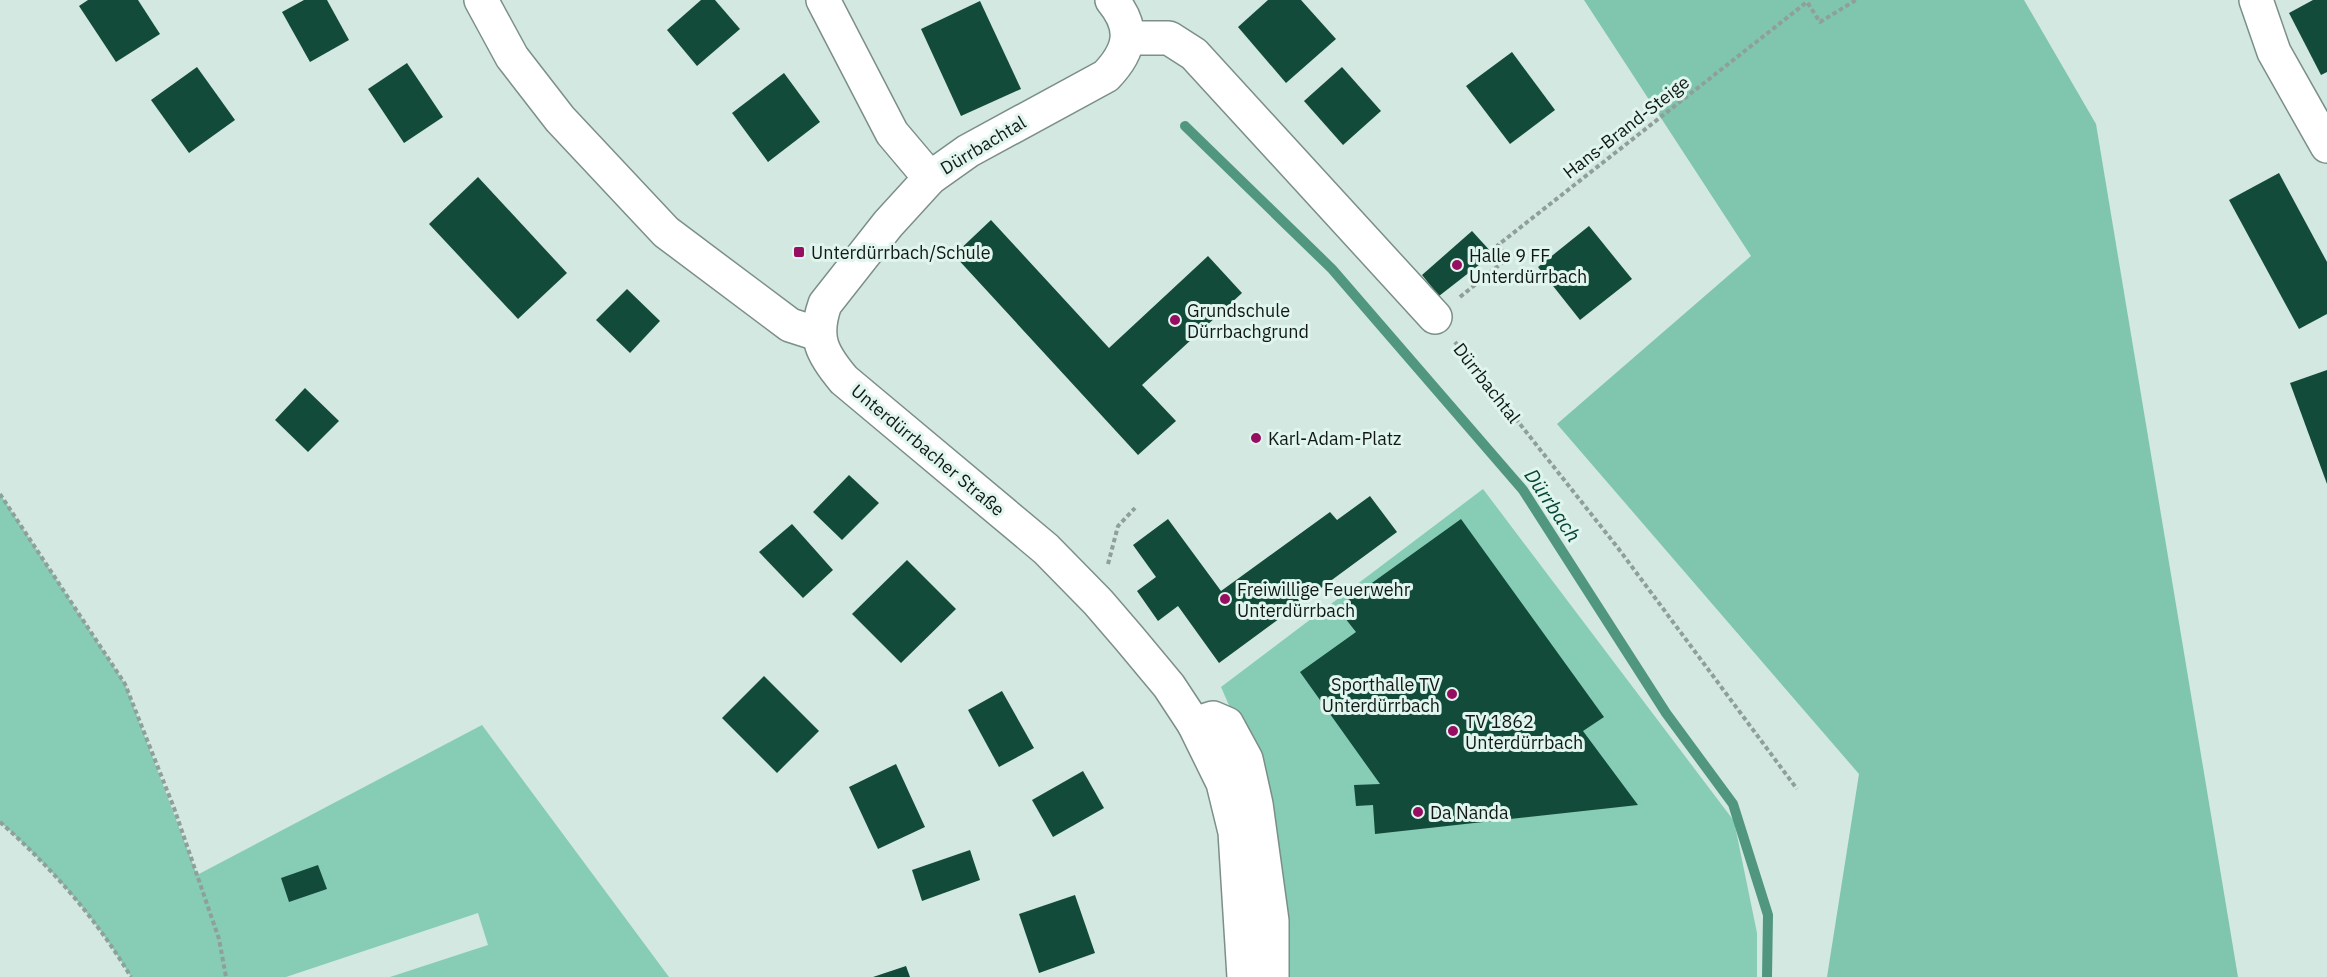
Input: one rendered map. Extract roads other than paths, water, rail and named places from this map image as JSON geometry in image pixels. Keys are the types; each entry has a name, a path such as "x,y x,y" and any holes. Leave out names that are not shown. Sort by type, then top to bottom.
{"street":[{"path":"481,0 512,57 560,119 666,232 790,325 818,334"},
{"path":"823,0 892,133 930,178"},
{"path":"1112,0 1122,13 1129,38 1169,38 1194,54 1435,317"},
{"path":"2256,0 2274,52 2327,147"},
{"name":"Dürrbachtal","path":"818,334 820,317 825,304 888,224 930,178 968,151 1106,76 1119,63 1129,38"},
{"name":"Unterdürrbacher Straße","path":"818,334 826,360 844,380 1046,549 1098,602 1168,686 1194,724 1223,783 1235,832 1244,977"},
{"path":"1194,724 1213,718 1227,724 1246,759 1256,804 1272,921 1272,977"}],"waterway":[{"name":"Dürrbach","path":"1185,126 1332,269 1523,490 1666,713 1733,804 1768,915 1767,977"}],"place":[{"name":"Unterdürrbach/Schule","path":"799,252"},
{"name":"Halle 9 FF Unterdürrbach","path":"1457,265"},
{"name":"Grundschule Dürrbachgrund","path":"1175,320"},
{"name":"Karl-Adam-Platz","path":"1256,438"},
{"name":"Freiwillige Feuerwehr Unterdürrbach","path":"1225,599"},
{"name":"Sporthalle TV Unterdürrbach","path":"1452,694"},
{"name":"TV 1862 Unterdürrbach","path":"1453,731"},
{"name":"Da Nanda","path":"1418,812"}]}
